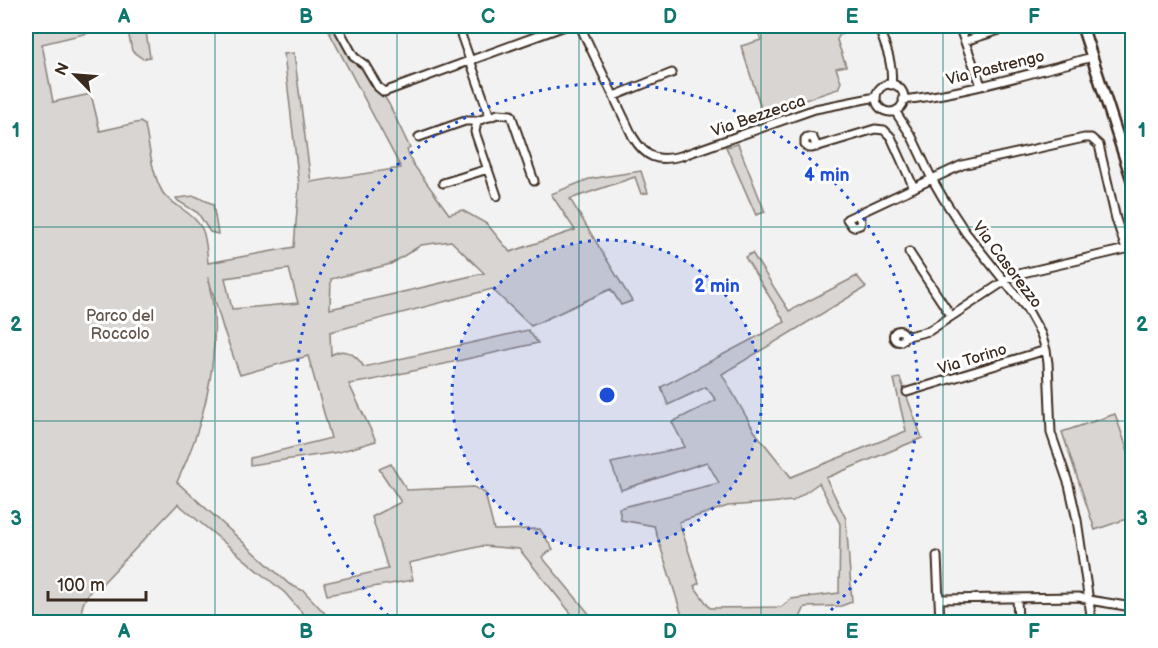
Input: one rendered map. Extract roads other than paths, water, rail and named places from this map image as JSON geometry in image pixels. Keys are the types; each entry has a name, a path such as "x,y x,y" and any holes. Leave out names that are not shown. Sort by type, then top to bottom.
{"street":[{"path":"337,26 354,57 365,65 378,87 384,92 565,26"},
{"path":"458,26 490,117"},
{"path":"580,26 614,96 672,73"},
{"path":"878,26 891,63 893,75 891,85"},
{"path":"959,26 981,85"},
{"path":"965,40 1012,26"},
{"path":"1082,26 1132,180"},
{"name":"Via Pastrengo","path":"903,100 925,98 1093,57"},
{"path":"891,85 899,88 903,100 899,109 890,112 882,109 876,102 876,97 880,89 891,85"},
{"name":"Via Bezzecca","path":"614,96 637,144 650,156 665,159 681,156 815,109 876,97"},
{"name":"Via Casorezzo","path":"895,111 912,137 932,179 966,233 1031,315 1041,334 1046,350 1051,433 1069,486 1077,520 1092,622"},
{"path":"419,137 465,121 477,121 498,114 511,115 534,181"},
{"path":"477,121 475,132 497,196"},
{"path":"817,147 874,129 884,130 891,137 914,188"},
{"path":"858,214 962,165 1084,138 1091,138 1099,145 1116,219 1126,249 1017,274 929,331 904,337"},
{"path":"443,183 488,169"},
{"path":"909,252 951,316"},
{"name":"Via Torino","path":"907,392 1046,350"},
{"path":"937,556 940,622"},
{"path":"939,599 1079,597 1132,607"},
{"path":"1017,598 1018,622"}],"park label":[{"name":"Parco del Roccolo","path":"120,324"}]}
